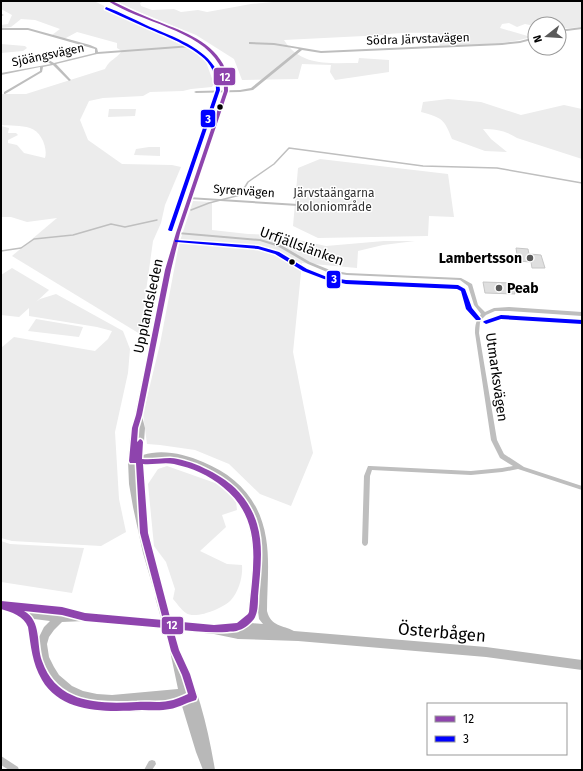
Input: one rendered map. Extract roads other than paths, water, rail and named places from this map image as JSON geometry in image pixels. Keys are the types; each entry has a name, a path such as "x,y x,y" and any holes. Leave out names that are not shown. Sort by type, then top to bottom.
{"main road":[{"name":"Upplandsleden","path":"110,1 186,35 204,46 221,63 226,77 226,91 189,198 168,270 139,415 135,428 135,495 160,598 175,651 176,663 189,698 200,752 209,770"},
{"path":"136,460 159,455 198,462 218,472 235,484 243,493 256,513 262,538 262,611 264,619 275,629"},
{"path":"136,460 148,462 171,461 205,470 231,487 245,504 254,526 256,538 255,578 253,612 251,617 238,627"},
{"name":"Österbågen","path":"4,606 22,613 60,618 85,617 214,629 238,634 298,636 486,652 582,665"},
{"name":"Österbågen","path":"4,606 62,611 85,617"},
{"path":"22,613 30,618 33,624 38,662 46,677 55,688 66,697 80,703 108,708 171,705 189,698"},
{"path":"60,618 49,626 42,645 45,659 52,673 60,682 71,690 83,696 103,700 175,694 189,698"},
{"name":"Österbågen","path":"214,629 238,627 275,629 298,636"}],"street":[{"path":"567,30 582,28"},
{"path":"1,29 28,29 89,46 96,49 97,53"},
{"name":"Södra Järvstavägen","path":"250,42 274,44 321,52 510,44 527,40"},
{"name":"Sjöängsvägen","path":"1,74 54,64 97,53 192,46"},
{"path":"196,92 246,90 255,87 301,49"},
{"path":"39,56 54,64 69,80"},
{"path":"5,93 41,71 42,66"},
{"name":"Syrenvägen","path":"189,198 298,204"},
{"name":"Urfjällslänken","path":"178,233 260,240 280,246 329,271 347,274 461,279 472,289 476,305 484,314"},
{"name":"Utmarksvägen","path":"582,314 500,309 484,314 478,322 477,333 494,440 502,456 522,469 582,488"},
{"path":"364,543 367,476 370,468 471,473 518,467"},
{"path":"1,760 15,770"}],"waterway":[{"path":"191,210 209,203 240,195 248,182 274,164 289,148 423,166 497,168 582,183"},
{"path":"1,251 21,248 34,239 73,235 111,224 125,227 157,220"}],"place":[{"name":"Lambertsson","path":"530,258"},
{"name":"Peab","path":"499,288"}],"park label":[{"name":"Järvstaängarna koloniområde","path":"334,200"}]}
